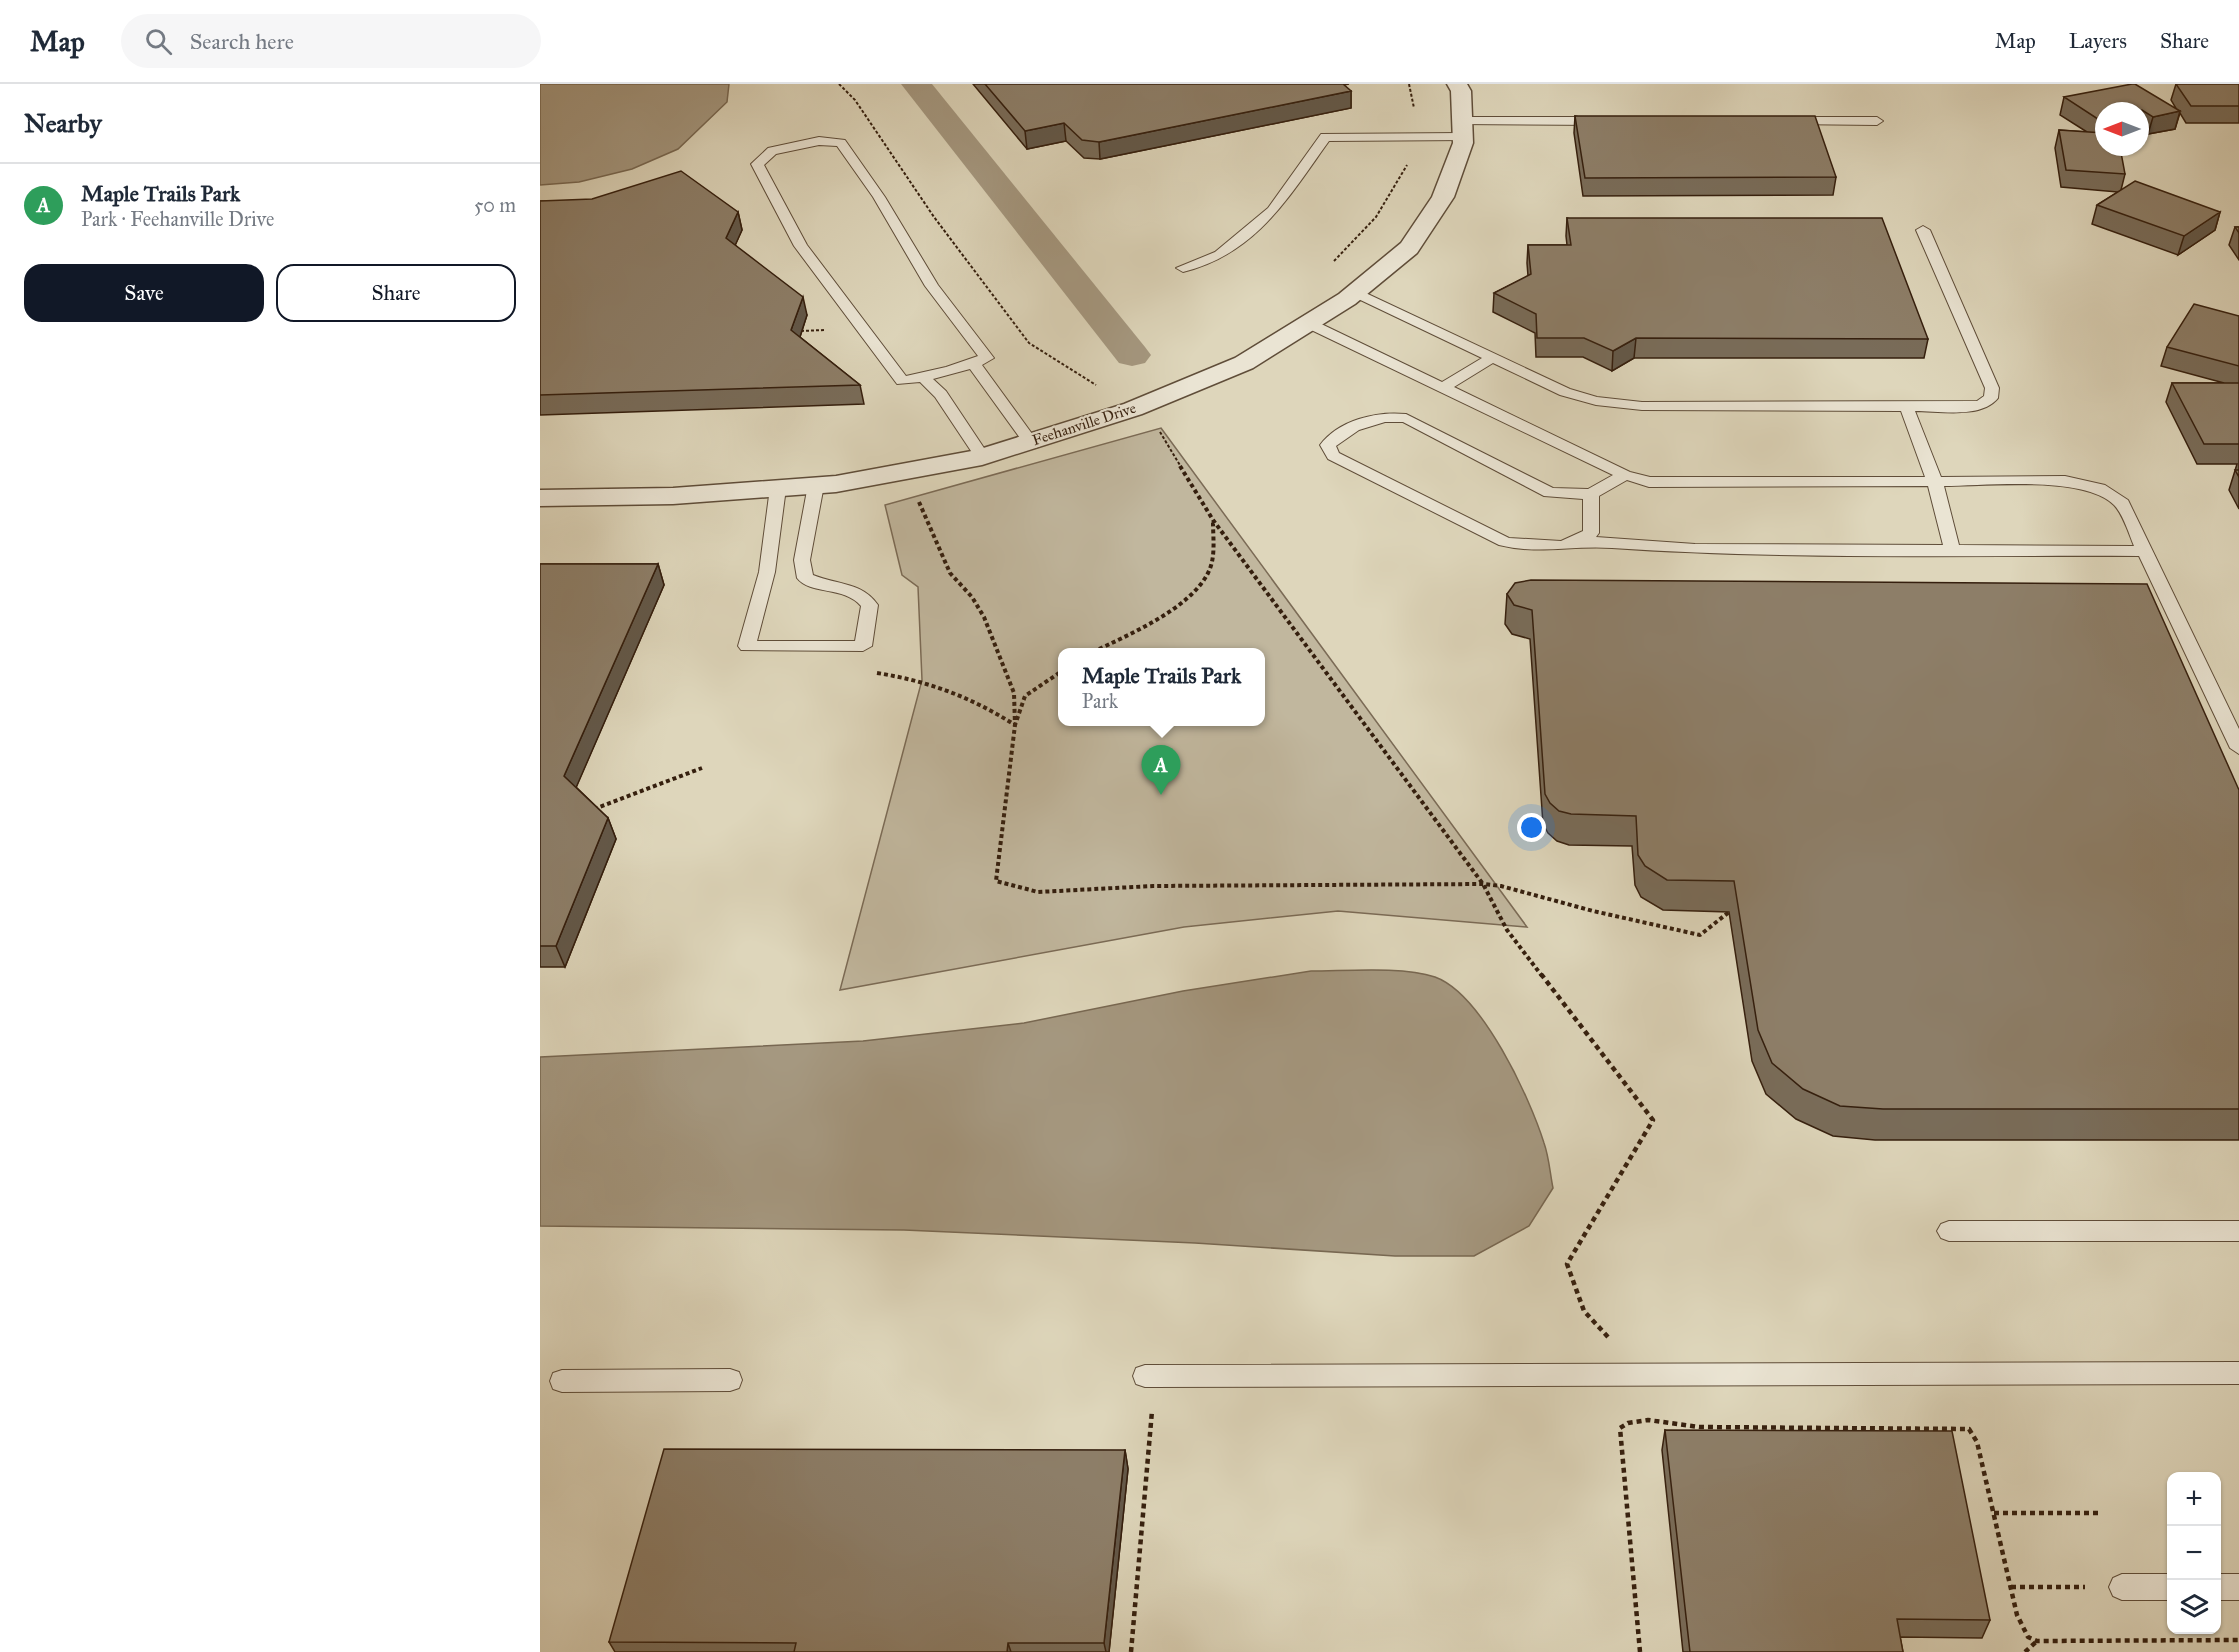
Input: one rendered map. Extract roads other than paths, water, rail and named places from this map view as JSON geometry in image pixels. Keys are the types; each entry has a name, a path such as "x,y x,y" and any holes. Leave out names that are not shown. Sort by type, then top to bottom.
{"street":[{"name":"Feehanville Drive","path":"540,498 673,496 816,485 982,457 1133,409 1244,363 1355,292 1409,248 1443,197 1463,129 1461,91 1457,84"}],"lane":[{"path":"1183,268 1220,255 1274,211 1324,137 1415,137 1463,129 1616,121"},
{"path":"1782,121 1877,121"},
{"path":"819,141 841,143 879,197 932,286 987,358 923,377 902,381 801,246 757,164 772,151 819,141"},
{"path":"1355,292 1565,392 1596,401 1642,406 1965,407 1981,405 1991,398 1992,388 1923,230"},
{"path":"1308,323 1625,475 1649,482 2065,481 2099,488 2122,503 2239,748"},
{"path":"1444,387 1494,357"},
{"path":"973,363 1030,442"},
{"path":"923,377 941,394 982,457"},
{"path":"1906,406 1935,482 1952,550"},
{"path":"1625,475 1591,494 1550,493 1406,418 1375,417 1335,438 1328,445 1333,456 1505,542 1525,546 1559,546 1582,541 1695,549 2145,551"},
{"path":"778,488 767,572 747,646 863,646 870,605 858,592 826,586 805,578 802,560 816,485"},
{"path":"1582,541 1591,533 1591,494"},
{"path":"1949,1232 2239,1232"},
{"path":"1145,1376 2239,1373"},
{"path":"562,1381 730,1380"},
{"path":"2122,1587 2167,1587"},
{"path":"2221,1587 2239,1587"}],"waterway":[{"path":"916,84 1132,355"}],"place":[{"name":"Maple Trails Park","path":"1161,795"}]}
